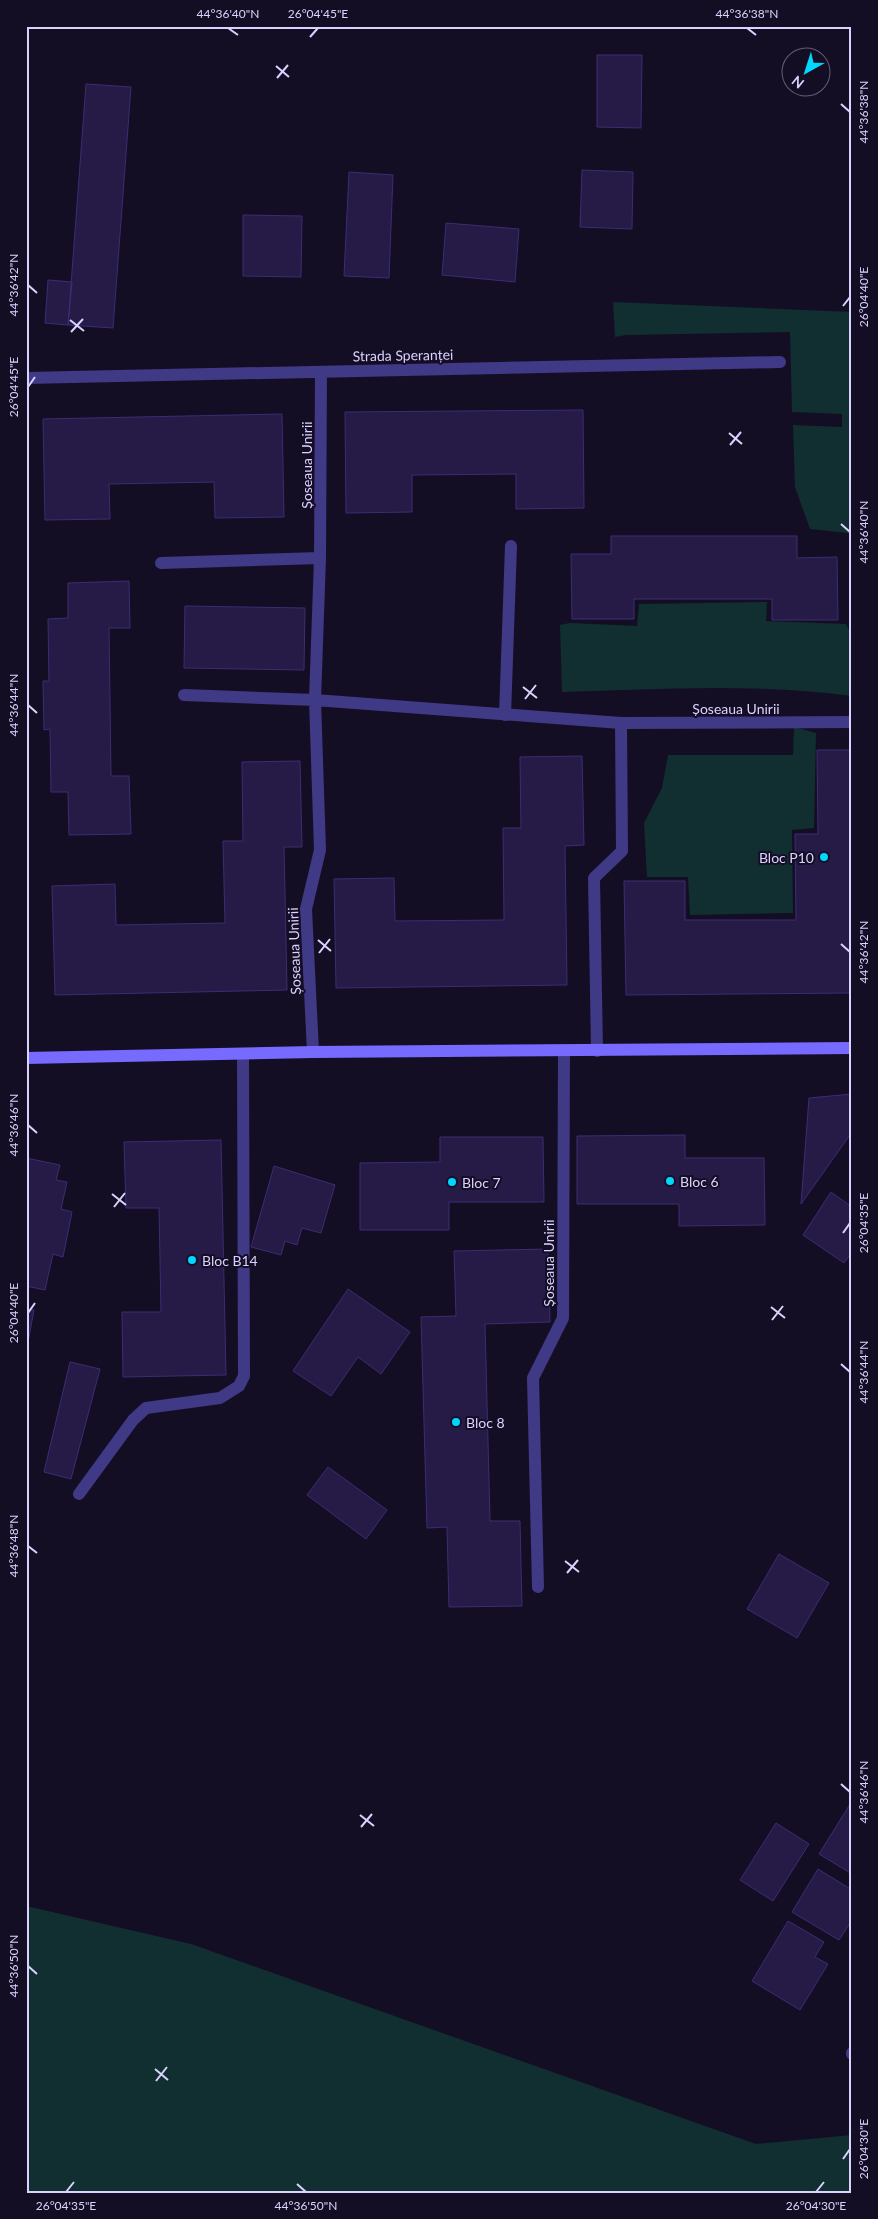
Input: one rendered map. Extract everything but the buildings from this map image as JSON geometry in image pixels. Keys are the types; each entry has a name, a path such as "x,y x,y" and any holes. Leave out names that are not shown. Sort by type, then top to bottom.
{"main road":[{"path":"26,1058 314,1052 852,1048"}],"street":[{"name":"Strada Speranței","path":"26,378 780,362"},
{"name":"Șoseaua Unirii","path":"314,1052 306,909 320,850 315,700 320,558 321,372"},
{"path":"505,715 511,546"},
{"path":"161,563 320,558"},
{"name":"Șoseaua Unirii","path":"184,695 315,700 621,723 852,722"},
{"path":"597,1051 594,878 622,851 621,723"},
{"name":"Șoseaua Unirii","path":"538,1588 533,1378 563,1318 564,1051"},
{"path":"79,1494 133,1420 146,1408 220,1398 239,1386 244,1376 243,1054"}],"green space":[{"path":"613,302 852,312 852,537 848,533 810,529 795,487 793,425 842,427 842,414 792,412 790,332 626,335 615,337"},
{"path":"767,602 766,621 846,624 852,637 852,696 779,689 743,688 562,692 560,625 570,623 637,626 639,604"},
{"path":"794,727 816,733 814,828 792,830 793,913 690,915 688,877 647,877 644,823 662,788 668,755 793,755"},
{"path":"26,1906 191,1944 756,2144 852,2135 852,2193 26,2193"}],"place":[{"name":"Bloc P10","path":"824,857"},
{"name":"Bloc 6","path":"670,1181"},
{"name":"Bloc 7","path":"452,1182"},
{"name":"Bloc B14","path":"192,1260"},
{"name":"Bloc 8","path":"456,1422"}]}
